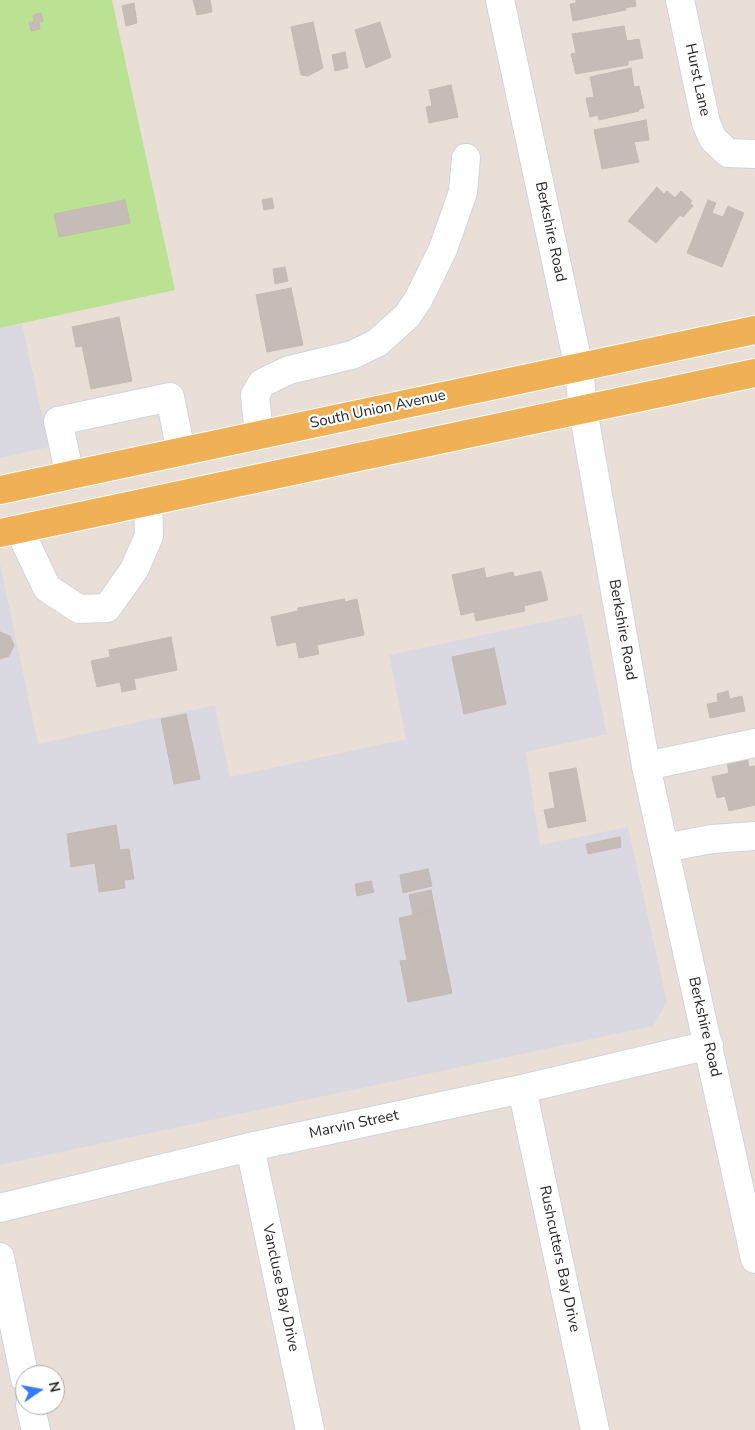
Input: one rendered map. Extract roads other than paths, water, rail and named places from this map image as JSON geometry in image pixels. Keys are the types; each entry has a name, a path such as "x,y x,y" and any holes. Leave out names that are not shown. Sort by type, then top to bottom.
{"main road":[{"name":"South Union Avenue","path":"0,490 755,330"},
{"path":"10,531 755,374"}],"street":[{"name":"Berkshire Road","path":"500,0 578,368 583,410 646,766 755,1259"},
{"name":"Hurst Lane","path":"680,0 706,122 713,139 728,153 755,154"},
{"path":"259,436 255,395 262,383 289,370 352,354 377,343 407,316 418,300 443,249 463,192 466,158"},
{"path":"70,476 58,421 170,396 181,452"},
{"path":"10,531 47,588 79,608 107,608 134,570 149,536 148,501"},
{"path":"646,766 755,743"},
{"path":"664,848 712,838 755,836"},
{"name":"Marvin Street","path":"0,1208 250,1147 522,1089 709,1045"},
{"name":"Rushcutters Bay Drive","path":"522,1089 595,1430"},
{"name":"Vancluse Bay Drive","path":"250,1147 310,1430"},
{"path":"0,1257 22,1365"},
{"path":"32,1415 36,1430"}]}
